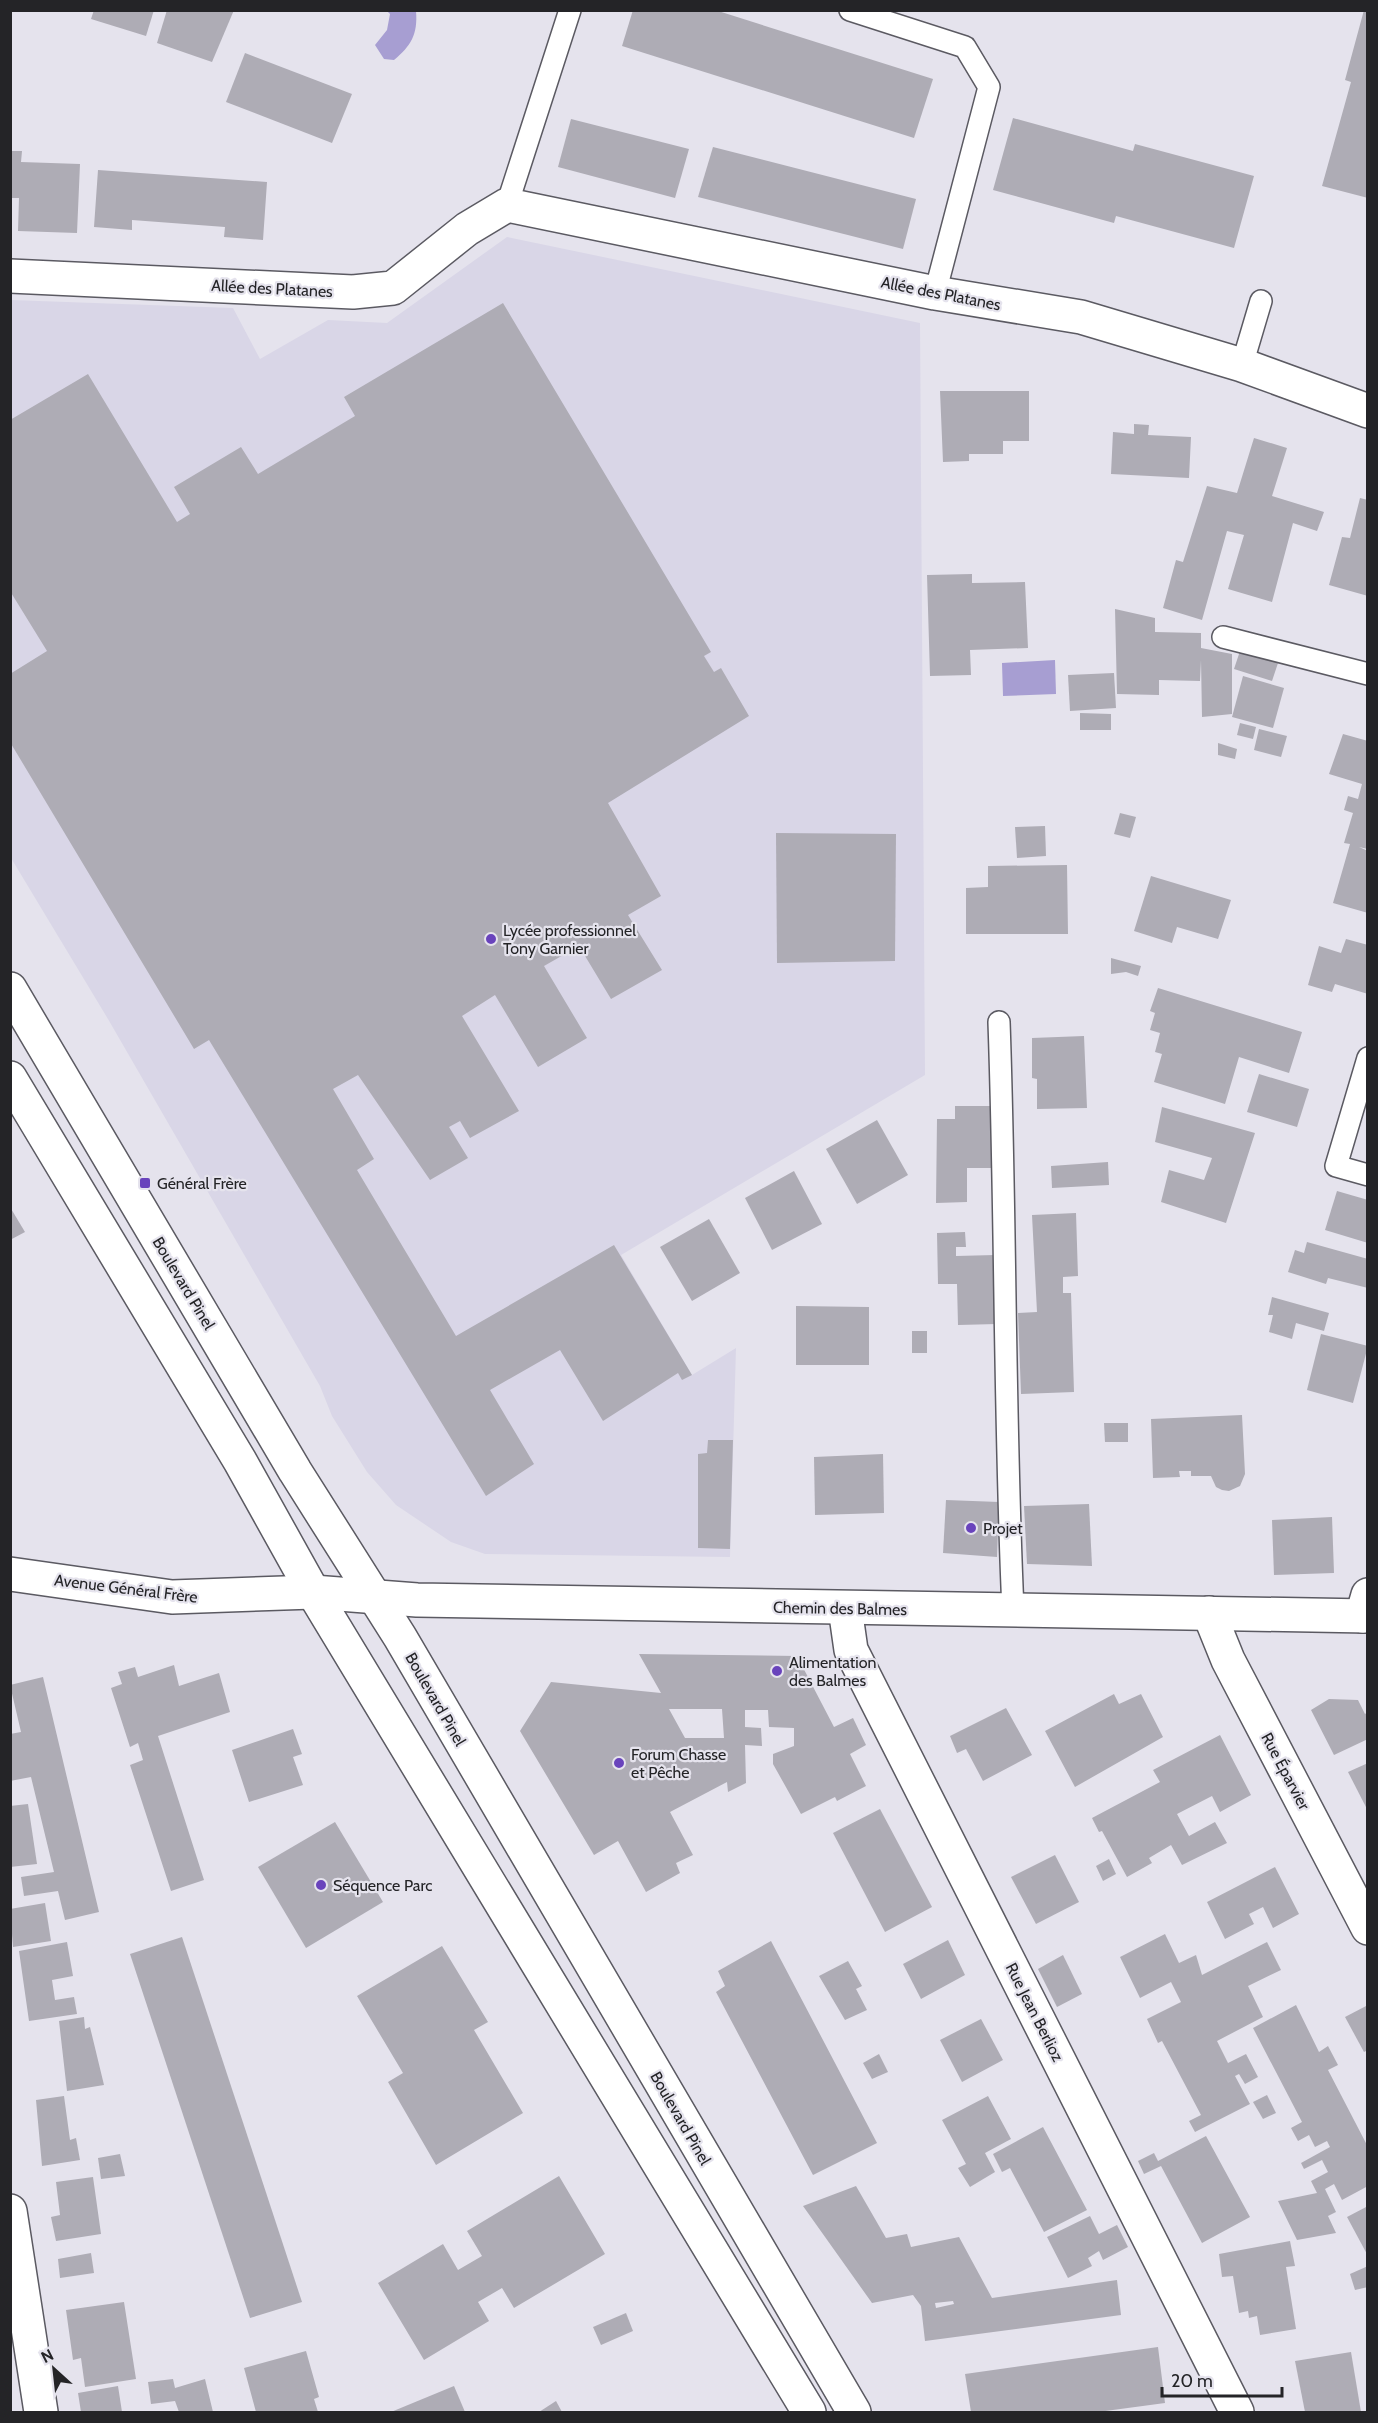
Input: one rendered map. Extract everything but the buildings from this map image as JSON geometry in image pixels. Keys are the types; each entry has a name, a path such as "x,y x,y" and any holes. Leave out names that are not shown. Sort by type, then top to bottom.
{"street":[{"name":"Allée des Platanes","path":"10,276 353,292 393,288 467,230 507,205 935,293 1081,317 1242,365 1368,411"},
{"name":"Boulevard Pinel","path":"10,989 295,1471 400,1637 854,2412"},
{"path":"10,1078 240,1461 314,1592 808,2412"},
{"name":"Avenue Général Frère","path":"10,1574 172,1597 314,1592"},
{"name":"Chemin des Balmes","path":"314,1592 374,1598 1013,1611 1209,1613 1366,1609"},
{"name":"Rue Jean Berlioz","path":"844,1608 851,1650 1237,2412"},
{"name":"Rue Éparvier","path":"1209,1613 1228,1660 1368,1928"},
{"path":"10,2211 41,2412"}],"lane":[{"path":"507,205 570,10"},
{"path":"849,10 965,47 990,87 935,293"},
{"path":"1242,365 1261,301"},
{"path":"1222,637 1368,674"},
{"path":"999,1022 1013,1611"},
{"path":"1368,1058 1336,1166 1368,1175"}],"shaded area":[{"path":"387,11 416,11 416,26 412,39 405,50 394,60 384,59 375,45 387,30 390,14"},
{"name":"Lycée professionnel Tony Garnier","path":"507,237 920,323 925,1075 621,1255 692,1375 736,1348 730,1557 485,1554 451,1542 396,1505 367,1472 332,1416 320,1386 108,1019 11,858 11,300 233,308 260,359 328,320 387,323"},
{"path":"1055,660 1056,694 1003,696 1002,663"}],"place":[{"name":"Lycée professionnel Tony Garnier","path":"491,939"},
{"name":"Général Frère","path":"145,1183"},
{"name":"Projet","path":"971,1528"},
{"name":"Alimentation des Balmes","path":"777,1671"},
{"name":"Forum Chasse et Pêche","path":"619,1763"},
{"name":"Séquence Parc","path":"321,1885"}]}
